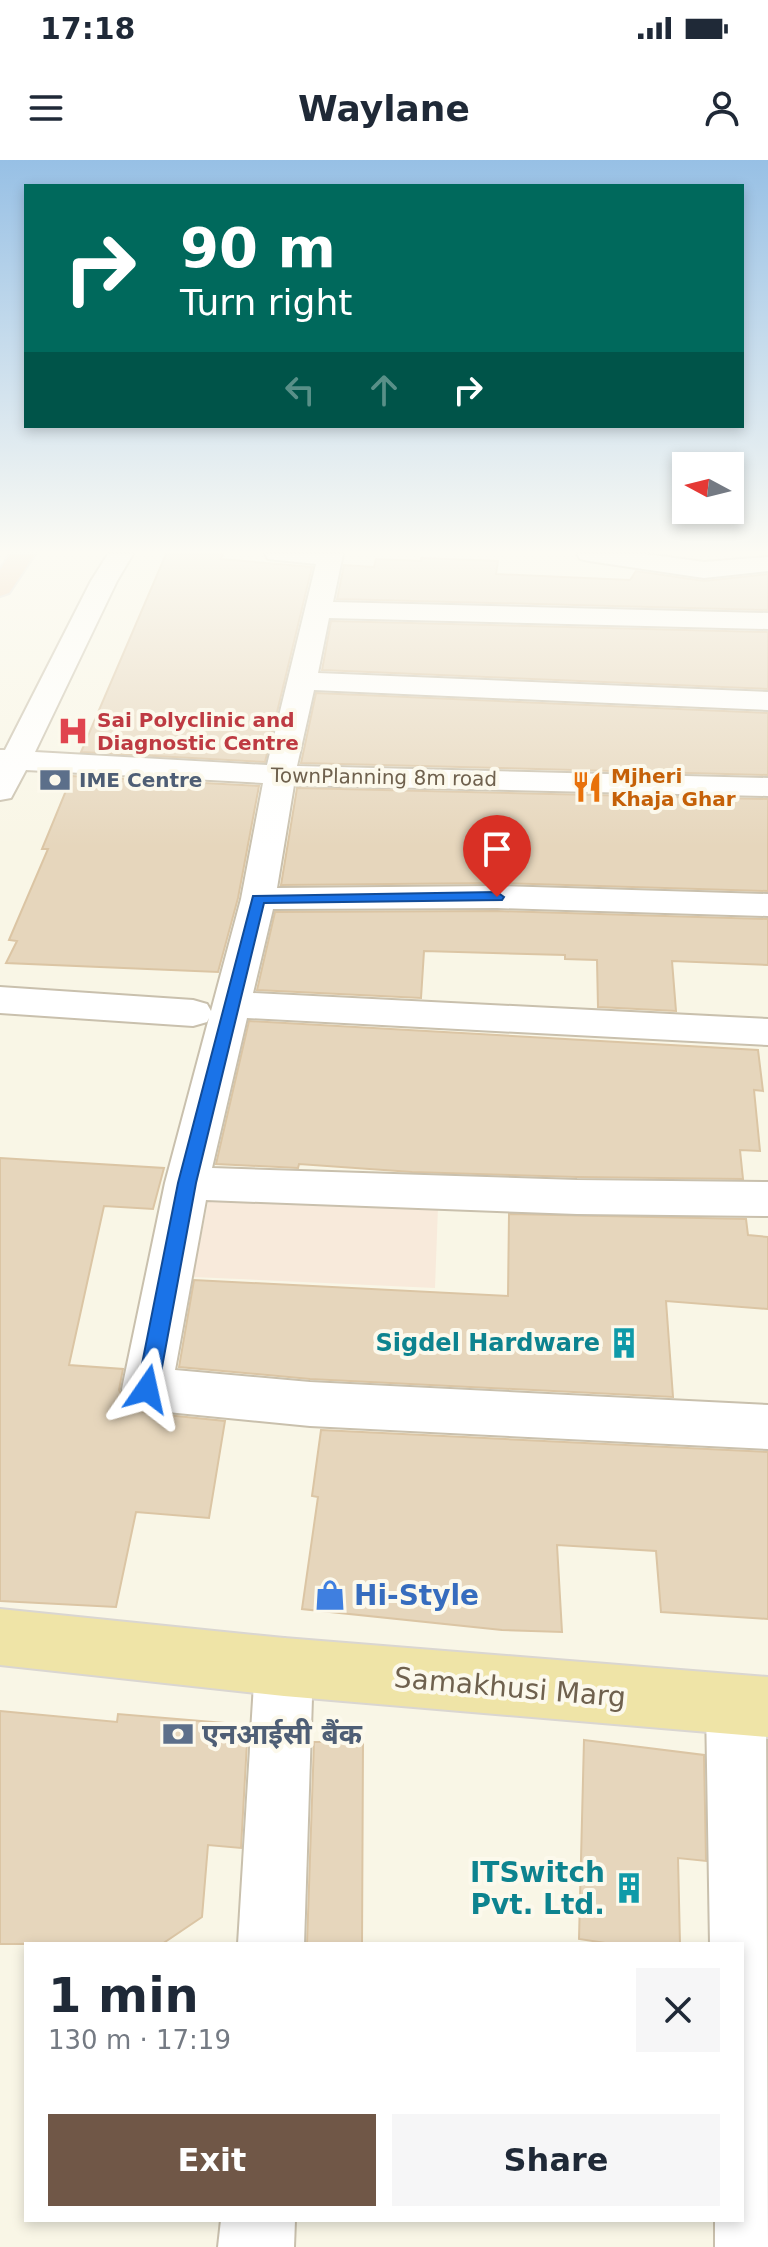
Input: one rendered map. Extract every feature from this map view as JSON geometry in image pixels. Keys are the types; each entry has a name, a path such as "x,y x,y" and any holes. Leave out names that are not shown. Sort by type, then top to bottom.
{"main road":[{"name":"Samakhusi Marg","path":"0,1637 284,1667 752,1707"}],"street":[{"path":"0,791 7,760 66,651"},
{"path":"308,651 280,775 258,899 212,1009 187,1183 147,1389 310,1404 768,1427"},
{"path":"300,681 768,701"},
{"name":"TownPlanning 8m road","path":"7,760 280,775 768,787"},
{"path":"258,899 497,897 768,905"},
{"path":"0,1000 768,1032"},
{"path":"187,1183 561,1196 768,1199"},
{"path":"271,1942 284,1667"},
{"name":"Samakhusi Marg","path":"752,1707 753,2247"},
{"path":"256,2247 258,2222"}],"shaded area":[{"path":"209,1197 438,1207 435,1288 193,1277"}],"building":[{"path":"124,651 292,651 265,762 81,752"},
{"path":"325,651 768,651 768,689 322,670"},
{"path":"316,693 768,713 768,775 301,763"},
{"path":"72,776 259,786 238,898 218,972 6,963 17,941 9,940 48,849 42,849"},
{"path":"297,788 768,799 768,891 497,883 281,885"},
{"path":"497,911 768,919 768,965 672,961 676,1011 598,1007 597,960 565,959 565,955 424,951 421,998 257,990 275,912"},
{"path":"249,1021 758,1050 763,1091 754,1090 760,1151 740,1150 743,1179 577,1177 412,1172 299,1164 298,1168 216,1164"},
{"path":"0,1158 164,1168 153,1209 104,1206 69,1365 123,1369 119,1390 128,1407 147,1413 225,1421 209,1518 136,1512 116,1607 0,1601"},
{"path":"509,1214 746,1219 748,1235 768,1237 768,1309 666,1301 673,1397 310,1379 179,1367 194,1280 508,1296"},
{"path":"321,1430 768,1452 768,1619 661,1612 656,1551 557,1545 562,1632 502,1630 302,1609 318,1497 312,1496"},
{"path":"0,1711 117,1722 118,1714 248,1725 241,1848 208,1845 202,1917 165,1942 0,1944"},
{"name":"ITSwitch Pvt. Ltd.","path":"584,1740 704,1755 706,1861 678,1858 680,1942 599,1942 579,1939"},
{"path":"314,1742 363,1742 362,1942 307,1942"}],"place":[{"name":"Sai Polyclinic and Diagnostic Centre","path":"73,731"},
{"name":"IME Centre","path":"55,780"},
{"name":"Mjheri Khaja Ghar","path":"587,787"},
{"name":"Sigdel Hardware","path":"624,1343"},
{"name":"Hi-Style","path":"330,1595"},
{"name":"एनआईसी बैंक","path":"178,1734"},
{"name":"ITSwitch Pvt. Ltd.","path":"629,1888"}],"route":[{"path":"147,1389 187,1183 258,899 497,897"}]}
